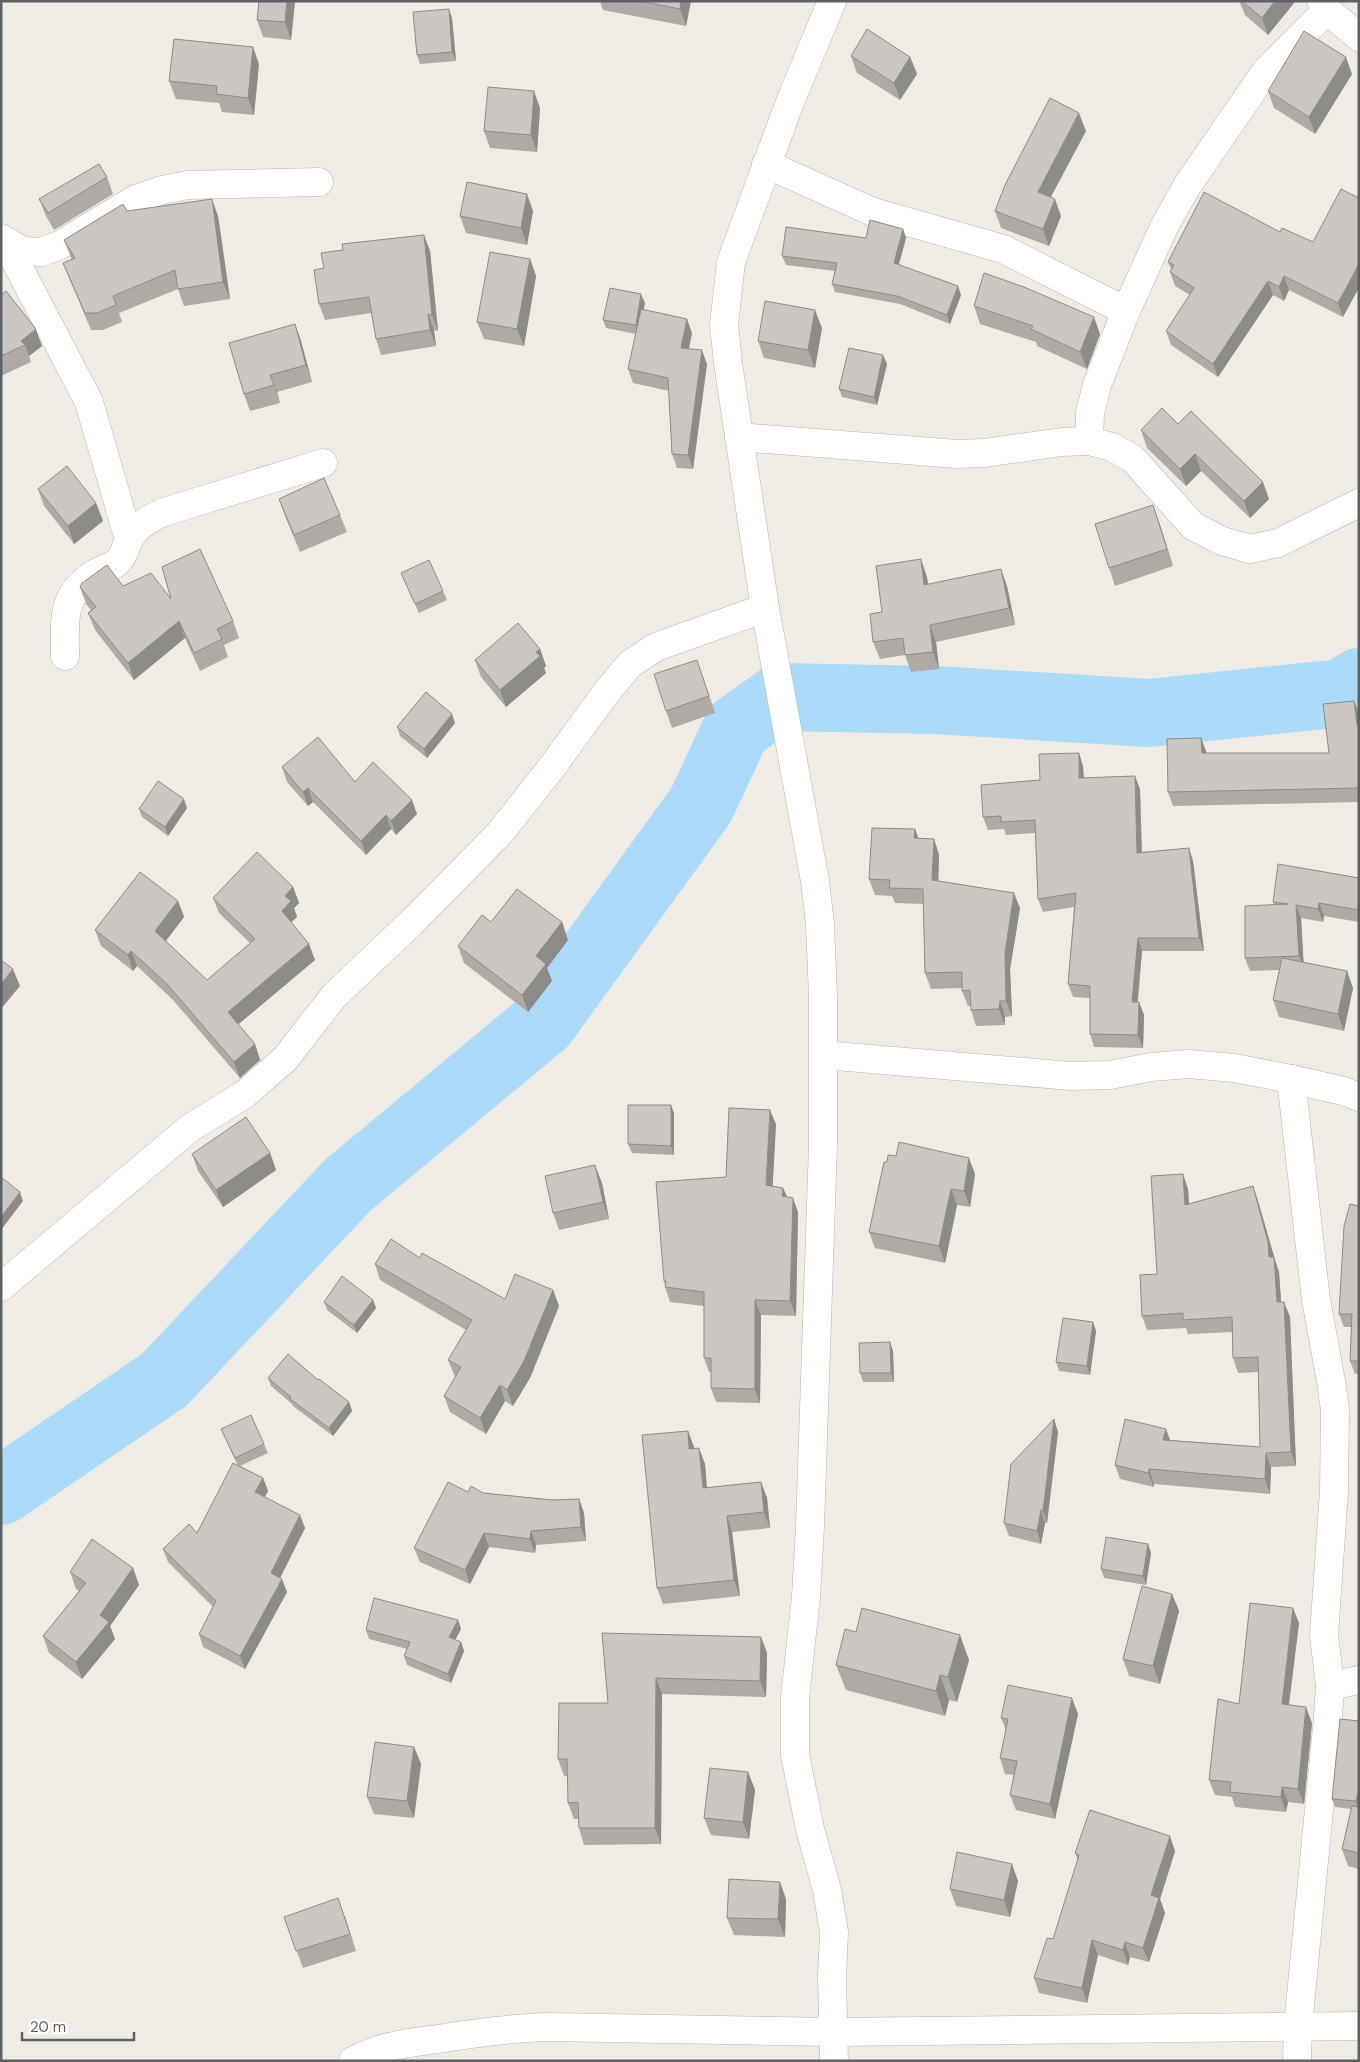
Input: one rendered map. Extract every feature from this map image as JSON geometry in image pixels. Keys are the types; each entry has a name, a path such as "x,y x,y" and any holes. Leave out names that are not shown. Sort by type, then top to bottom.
{"street":[{"path":"832,1 766,164 731,262 724,325 765,608 816,890 820,924 824,1055 823,1155 810,1526 806,1597 795,1697 795,1755 810,1829 828,1890 834,1932 832,2032 834,2061"},
{"path":"1089,441 1090,413 1097,385 1126,310 1164,227 1187,186 1266,71 1324,6 1359,37"},
{"path":"766,164 873,212 1003,249 1126,310"},
{"path":"3,239 23,251 41,252 60,245 136,199 162,190 188,185 319,182"},
{"path":"3,239 88,402 129,540"},
{"path":"739,437 957,454 984,453 1062,442 1089,441 1112,447 1133,460 1193,526 1222,541 1250,549 1278,543 1359,503"},
{"path":"65,656 65,612 77,588 97,572 114,566 123,556 129,540 142,523 161,513 323,463"},
{"path":"1,1287 190,1128 245,1094 285,1059 334,996 419,916 498,834 552,768 606,693 630,664 656,647 765,608"},
{"path":"824,1055 1071,1076 1110,1075 1189,1064 1234,1068 1291,1078 1359,1097"},
{"path":"1291,1078 1316,1300 1332,1381 1335,1410 1334,1508 1324,1635 1330,1686 1298,2026 1297,2061"},
{"path":"1330,1686 1359,1680"},
{"path":"353,2061 392,2046 504,2029 548,2027 832,2032 1359,2026"}],"building":[{"path":"259,1 287,1 285,22 257,20"},
{"path":"640,1 681,1 680,9"},
{"path":"1242,1 1275,1 1262,18"},
{"path":"449,9 452,52 417,55 413,12"},
{"path":"867,29 910,57 894,83 851,56"},
{"path":"1304,31 1346,57 1309,117 1268,91"},
{"path":"174,39 253,47 248,98 216,94 217,86 169,81"},
{"path":"488,87 534,91 531,135 484,131"},
{"path":"1050,98 1079,113 1038,192 1055,199 1043,229 995,211 1005,185"},
{"path":"99,164 107,177 48,213 39,199"},
{"path":"467,182 527,194 521,228 460,216"},
{"path":"1341,189 1359,198 1359,264 1338,303 1284,276 1279,287 1268,281 1213,364 1166,331 1194,288 1170,272 1174,265 1168,262 1204,192 1280,232 1282,228 1313,242"},
{"path":"212,199 223,282 178,289 175,270 113,296 116,305 97,313 85,313 63,263 75,258 64,240 123,204 127,211"},
{"path":"870,220 903,229 894,263 958,286 947,315 897,296 832,284 837,263 782,256 786,227 866,238"},
{"path":"424,235 432,315 428,314 430,330 376,339 369,297 319,304 314,270 324,268 321,253 343,250 342,244"},
{"path":"490,252 530,259 517,329 477,322"},
{"path":"984,273 1024,287 1094,317 1080,352 1031,329 1033,326 974,306"},
{"path":"610,288 641,294 636,325 603,320"},
{"path":"6,291 36,329 21,341 25,345 1,356 1,295"},
{"path":"765,301 815,310 808,350 758,341"},
{"path":"641,309 687,319 681,348 702,350 688,455 672,454 668,378 628,369"},
{"path":"295,324 306,365 270,375 274,385 244,394 229,343"},
{"path":"849,348 883,355 874,397 839,389"},
{"path":"1162,408 1178,424 1191,411 1263,482 1244,501 1195,454 1180,469 1141,430"},
{"path":"67,466 96,503 68,526 38,489"},
{"path":"324,478 340,515 294,535 279,499"},
{"path":"1153,505 1167,549 1109,568 1095,524"},
{"path":"200,549 233,621 217,629 222,639 194,653 179,621 128,663 88,613 96,607 80,587 82,583 107,565 123,586 151,573 171,599 162,567"},
{"path":"921,559 924,585 1001,569 1009,608 930,625 933,652 905,655 903,638 873,642 870,614 882,612 876,566"},
{"path":"429,560 443,591 415,604 401,573"},
{"path":"518,623 540,649 536,652 540,656 500,690 475,660"},
{"path":"697,660 709,696 666,711 654,674"},
{"path":"426,692 452,714 424,749 397,727"},
{"path":"1354,701 1357,725 1359,724 1359,788 1168,792 1167,739 1201,738 1202,753 1329,753 1323,704"},
{"path":"318,737 355,782 373,762 412,800 391,821 386,815 361,841 308,788 303,792 282,767"},
{"path":"1079,753 1079,778 1135,776 1137,853 1189,848 1199,938 1138,938 1132,1002 1139,1002 1138,1035 1090,1034 1090,986 1068,984 1076,893 1038,899 1035,820 1001,822 1001,816 983,817 981,785 1040,780 1039,754"},
{"path":"158,781 184,799 165,827 139,809"},
{"path":"872,828 915,829 914,838 934,839 932,880 1014,893 1005,953 1006,1001 1000,1001 999,1009 971,1010 970,990 962,991 962,972 925,973 923,889 889,888 890,880 869,879"},
{"path":"257,852 293,887 285,896 291,901 282,911 309,944 228,1012 255,1044 234,1062 167,984 131,951 128,955 95,930 140,872 178,901 155,931 207,980 255,939 213,898"},
{"path":"1278,864 1359,878 1359,910 1319,903 1318,909 1296,905 1299,956 1245,958 1245,906 1288,904 1273,902"},
{"path":"517,889 562,922 536,956 546,964 522,995 458,946 482,915 491,922"},
{"path":"1282,958 1347,971 1338,1014 1273,1000"},
{"path":"1,960 13,969 1,984"},
{"path":"628,1105 671,1105 671,1146 628,1144"},
{"path":"729,1108 770,1110 766,1185 783,1188 782,1196 793,1198 790,1301 755,1300 755,1389 711,1388 711,1358 704,1358 704,1292 665,1287 666,1281 664,1281 656,1182 726,1177"},
{"path":"246,1117 270,1153 216,1190 192,1154"},
{"path":"899,1142 969,1158 964,1191 951,1189 939,1246 869,1232 884,1162 887,1162 888,1155 896,1156"},
{"path":"595,1165 603,1202 553,1213 545,1176"},
{"path":"1183,1174 1185,1205 1253,1186 1268,1242 1269,1257 1274,1257 1277,1302 1284,1302 1291,1452 1266,1453 1265,1479 1149,1469 1148,1473 1115,1465 1125,1419 1166,1429 1163,1440 1260,1447 1258,1357 1233,1358 1232,1317 1183,1320 1183,1313 1142,1316 1140,1275 1157,1274 1151,1176"},
{"path":"1,1177 20,1192 1,1217"},
{"path":"1350,1204 1359,1206 1359,1361 1350,1361 1352,1314 1339,1314 1344,1226"},
{"path":"391,1239 420,1258 422,1253 505,1299 515,1274 553,1290 524,1361 507,1390 500,1385 480,1418 444,1396 461,1367 448,1360 472,1320 375,1264"},
{"path":"342,1276 373,1300 354,1325 324,1302"},
{"path":"1063,1318 1093,1322 1087,1366 1056,1362"},
{"path":"890,1342 891,1373 860,1373 859,1343"},
{"path":"288,1354 318,1380 349,1402 329,1428 289,1398 291,1397 268,1378"},
{"path":"251,1415 264,1444 235,1458 221,1429"},
{"path":"1054,1419 1043,1511 1041,1510 1037,1531 1004,1523 1011,1464"},
{"path":"688,1431 689,1449 699,1448 703,1488 761,1482 764,1512 727,1516 734,1580 657,1588 642,1435"},
{"path":"233,1463 263,1478 255,1492 300,1515 271,1573 282,1579 240,1656 199,1634 216,1601 163,1549 189,1524 197,1533"},
{"path":"448,1482 468,1492 471,1486 483,1493 552,1500 579,1499 581,1527 531,1531 530,1539 484,1533 465,1570 414,1548"},
{"path":"1106,1537 1148,1544 1143,1576 1101,1569"},
{"path":"92,1539 133,1568 100,1615 109,1622 76,1662 43,1636 86,1583 70,1572"},
{"path":"1142,1586 1172,1594 1153,1666 1123,1659"},
{"path":"374,1598 458,1620 449,1637 461,1642 448,1674 404,1656 410,1642 366,1630"},
{"path":"1250,1603 1293,1608 1282,1704 1306,1707 1298,1789 1282,1787 1281,1797 1230,1792 1231,1782 1209,1780 1218,1699 1239,1704"},
{"path":"862,1608 960,1635 948,1677 940,1675 936,1691 836,1665 845,1629 856,1632"},
{"path":"602,1633 761,1637 760,1681 656,1678 655,1828 579,1828 578,1802 568,1803 567,1759 558,1759 559,1703 608,1703"},
{"path":"1008,1685 1072,1698 1050,1804 1010,1795 1017,1761 1000,1758 1008,1719 1001,1718"},
{"path":"1340,1719 1359,1721 1359,1790 1356,1801 1332,1799"},
{"path":"375,1742 414,1747 407,1801 367,1797"},
{"path":"710,1768 748,1772 743,1822 704,1818"},
{"path":"1352,1806 1359,1807 1359,1853 1342,1849"},
{"path":"1090,1810 1170,1836 1151,1895 1159,1898 1143,1948 1125,1942 1123,1950 1092,1940 1082,1988 1034,1978 1047,1938 1053,1939 1079,1855 1075,1853"},
{"path":"957,1852 1012,1864 1004,1900 950,1889"},
{"path":"729,1879 780,1882 778,1919 727,1918"},
{"path":"338,1898 350,1934 296,1951 284,1917"}],"waterway":[{"path":"1,1491 164,1380 348,1185 543,1023 701,805 737,728 781,697 935,700 1149,713 1342,693 1359,682"}]}
